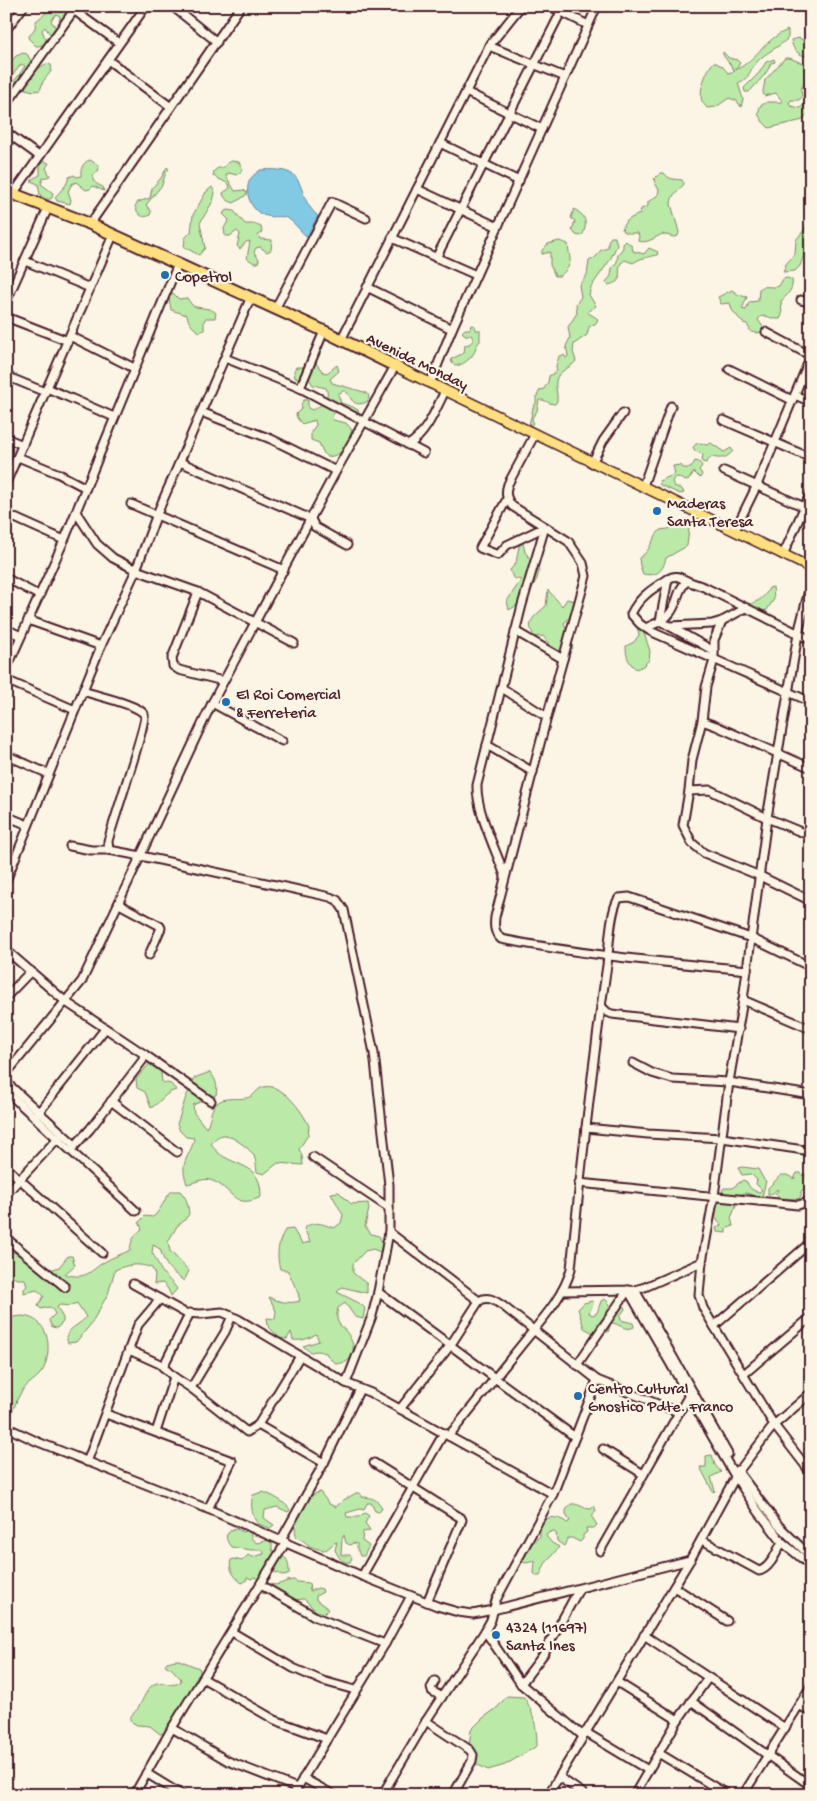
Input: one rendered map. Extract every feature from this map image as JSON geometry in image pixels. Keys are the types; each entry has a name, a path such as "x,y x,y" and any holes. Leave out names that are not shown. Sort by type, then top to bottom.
{"highway":[{"name":"Avenida Monday","path":"9,192 90,224 251,297 395,366"}],"main road":[{"name":"Avenida Monday","path":"395,366 811,568"}],"street":[{"path":"7,26 24,6"},
{"path":"9,192 39,156 146,6"},
{"path":"172,6 217,42"},
{"path":"90,224 241,6"},
{"path":"341,340 488,46 521,6"},
{"path":"550,6 562,9 588,25"},
{"path":"430,384 452,329 596,6"},
{"path":"6,105 73,8 119,43"},
{"path":"436,258 562,9"},
{"path":"488,46 565,77"},
{"path":"108,60 171,106"},
{"path":"466,92 542,129"},
{"path":"6,132 39,156"},
{"path":"440,143 519,181"},
{"path":"417,189 498,227"},
{"path":"276,309 332,202 366,218"},
{"path":"6,302 48,208"},
{"path":"6,483 113,235"},
{"path":"392,238 476,275"},
{"path":"25,261 90,288"},
{"path":"6,670 76,512 178,264"},
{"path":"368,287 452,329"},
{"path":"7,878 101,646 136,570 157,514 251,297"},
{"path":"801,300 811,303"},
{"path":"6,317 69,338 134,368"},
{"path":"300,388 324,331"},
{"path":"735,530 757,486 811,356 766,332"},
{"path":"225,358 300,388 424,453"},
{"path":"6,1074 82,981 212,704 363,421 395,366"},
{"path":"729,369 793,397 811,402"},
{"path":"6,376 114,418"},
{"path":"408,445 415,441 437,408 445,391"},
{"path":"643,486 672,406"},
{"path":"201,412 271,439 336,471"},
{"path":"592,463 603,441 623,413"},
{"path":"724,420 811,458"},
{"path":"535,434 508,484 506,491 507,499 512,506 568,541 583,562 586,576 547,717 494,924 496,934 501,939 550,948 608,956 747,970"},
{"path":"6,438 23,445"},
{"path":"18,456 86,488"},
{"path":"180,462 310,519 315,527 347,545"},
{"path":"724,471 808,509"},
{"path":"783,555 808,509 811,492"},
{"path":"507,499 480,548 498,555 507,545 544,527"},
{"path":"131,504 284,570"},
{"path":"76,512 94,540 113,558 136,570 198,592 294,643"},
{"path":"6,514 64,540"},
{"path":"506,877 477,796 477,785 515,632 544,527"},
{"path":"811,640 704,587 677,576 673,576 655,587 636,602 631,614 650,631 811,702"},
{"path":"6,578 40,596"},
{"path":"660,621 668,579"},
{"path":"646,628 671,613 682,586 687,581"},
{"path":"811,582 798,634 767,818 743,1000 729,1082 714,1196 702,1262 699,1295 703,1308 774,1425 811,1473"},
{"path":"198,592 172,658 173,666 178,670 224,682"},
{"path":"670,626 700,626 722,621 746,608"},
{"path":"28,620 101,646"},
{"path":"660,621 714,650"},
{"path":"722,621 714,640 714,660 706,687 702,721 692,760 683,825 692,843 704,853 760,876 811,901"},
{"path":"6,629 21,636"},
{"path":"515,632 563,659"},
{"path":"6,680 75,710"},
{"path":"502,688 547,717"},
{"path":"83,691 126,704 143,713 145,718 141,738 108,841 109,850"},
{"path":"212,704 282,741"},
{"path":"702,721 811,768"},
{"path":"487,745 533,772"},
{"path":"6,755 49,774"},
{"path":"688,791 710,790 767,818 811,836"},
{"path":"6,816 28,825"},
{"path":"70,846 141,856 330,897 341,904 344,910 374,1053 389,1185 389,1232 378,1292 372,1316 346,1383"},
{"path":"362,1576 412,1486 446,1434 495,1378 533,1330 562,1291 567,1281 570,1269 601,1006 618,898 629,897 751,938 811,966"},
{"path":"118,904 160,926 161,928 149,955"},
{"path":"6,950 66,1002 211,1101"},
{"path":"6,997 31,971"},
{"path":"743,1000 811,1029"},
{"path":"601,1006 612,1014 738,1029"},
{"path":"37,1115 105,1029"},
{"path":"73,1148 143,1060 144,1054"},
{"path":"632,1063 652,1073 672,1079 729,1082 811,1095"},
{"path":"6,1082 58,1138 73,1148"},
{"path":"6,1091 37,1115 73,1148 136,1211"},
{"path":"111,1101 177,1152"},
{"path":"586,1128 722,1138 811,1151"},
{"path":"6,1194 58,1138"},
{"path":"313,1157 389,1208"},
{"path":"6,1167 102,1253"},
{"path":"579,1183 798,1204 808,1202 811,1198"},
{"path":"389,1232 478,1301"},
{"path":"6,1238 65,1287"},
{"path":"714,1326 811,1242"},
{"path":"562,1291 632,1290 645,1287 702,1262"},
{"path":"132,1284 186,1313 222,1312 232,1316 346,1383 371,1393 553,1494"},
{"path":"577,1365 632,1290"},
{"path":"632,1290 688,1395 737,1474 783,1530 811,1556"},
{"path":"632,1290 758,1511 782,1542 811,1566"},
{"path":"378,1292 575,1438"},
{"path":"400,1409 450,1346 478,1301 487,1297 503,1306 597,1380 678,1412"},
{"path":"87,1462 138,1325 160,1299"},
{"path":"163,1368 190,1313"},
{"path":"191,1388 225,1332 232,1316"},
{"path":"744,1374 811,1318"},
{"path":"129,1350 149,1358 244,1430 250,1431 255,1425 258,1425 300,1356"},
{"path":"156,1432 174,1377"},
{"path":"382,1795 426,1721 491,1620 496,1600 553,1494 597,1380"},
{"path":"134,1795 172,1728 262,1585 360,1389"},
{"path":"548,1795 702,1540 737,1474 774,1425 811,1393"},
{"path":"600,1551 688,1395"},
{"path":"106,1414 232,1461 208,1509"},
{"path":"258,1425 324,1463"},
{"path":"6,1428 208,1509 411,1596 458,1612 473,1614 493,1610 690,1560"},
{"path":"603,1449 643,1474"},
{"path":"374,1463 462,1520 427,1602"},
{"path":"702,1540 759,1571 764,1570 768,1566 782,1542"},
{"path":"262,1585 316,1617 385,1644"},
{"path":"674,1587 728,1621"},
{"path":"521,1684 543,1656 579,1589"},
{"path":"172,1728 228,1761 295,1791 355,1690 385,1644 411,1596"},
{"path":"485,1631 521,1684 584,1734 648,1770"},
{"path":"232,1632 293,1668 323,1681 355,1690"},
{"path":"644,1635 785,1728"},
{"path":"204,1678 275,1720 326,1740"},
{"path":"634,1795 648,1770 660,1754 678,1720 708,1678"},
{"path":"435,1681 431,1688 432,1691 442,1697"},
{"path":"617,1682 678,1720"},
{"path":"743,1795 811,1686"},
{"path":"691,1701 811,1786"},
{"path":"800,1705 811,1712"},
{"path":"426,1721 470,1750 473,1755 472,1761 453,1795"},
{"path":"660,1754 728,1795"},
{"path":"146,1773 182,1795"},
{"path":"559,1776 585,1795"},
{"path":"303,1778 334,1795"}],"green space":[{"path":"47,6 63,6 66,18 63,22 59,23 60,16 56,14 51,21 56,28 50,34 45,27 42,30 45,38 49,38 41,46 36,46 28,38 35,28 36,21 46,13"},
{"path":"788,30 788,38 760,59 748,76 738,83 743,99 741,107 737,101 729,98 716,107 707,108 703,104 701,92 711,65 714,62 722,66 728,73 735,71 723,55 723,52 729,58 740,63 736,70 750,61 774,38"},
{"path":"799,38 811,44 811,57 800,54 793,47 791,40"},
{"path":"23,53 27,54 31,61 6,99 7,87 16,79 25,66 21,64 6,84 6,67 16,56"},
{"path":"785,58 802,63 811,63 811,82 803,85 801,89 802,97 799,100 791,100 789,103 791,106 800,108 806,103 807,87 811,87 811,109 803,120 769,128 758,114 760,106 767,102 783,102 776,93 764,96 765,80"},
{"path":"774,59 775,62 771,63 759,82 749,92 745,92 744,88 759,73 766,62"},
{"path":"47,64 51,65 51,71 43,81 40,90 25,89 33,74 40,67"},
{"path":"90,160 98,165 99,170 93,175 93,180 103,187 104,191 93,186 86,190 76,182 72,184 68,191 71,200 70,204 57,201 55,197 66,185 69,177 74,175 77,177 81,176 82,166"},
{"path":"43,161 49,163 46,168 50,176 43,178 41,184 53,193 52,198 49,199 40,195 38,184 31,181 40,175 40,166"},
{"path":"231,161 239,162 243,170 237,175 228,173 226,176 235,191 244,190 247,193 234,203 227,200 223,193 230,188 229,184 213,176 214,171 224,167"},
{"path":"167,167 169,169 166,172 162,185 146,205 151,211 150,215 142,216 135,206 138,202 150,198 152,188 161,178"},
{"path":"660,173 664,173 672,179 682,180 684,184 674,195 671,204 679,232 678,236 662,234 641,242 638,241 638,233 629,233 622,230 628,220 640,214 641,209 648,206 648,202 658,195 659,190 654,179"},
{"path":"212,187 215,193 213,201 200,223 205,248 199,255 184,247 185,238 191,232 193,215 206,192"},
{"path":"574,209 583,216 585,222 583,234 580,236 576,235 572,230 575,221 571,218"},
{"path":"229,210 234,211 245,224 254,224 261,227 262,232 258,235 260,239 272,240 271,250 267,252 260,247 256,248 254,252 259,259 258,263 254,263 247,258 250,241 246,242 240,249 237,246 240,234 237,231 230,236 225,236 224,228 229,220 223,214"},
{"path":"811,218 811,242 806,249 800,266 795,271 783,272 786,264 795,254 796,240"},
{"path":"611,237 615,237 617,245 610,260 591,287 589,295 596,306 587,312 598,319 596,323 589,327 587,335 574,344 573,352 576,361 557,377 557,401 555,404 539,400 531,426 529,425 533,408 540,390 544,389 549,376 557,371 556,366 559,356 564,355 566,358 568,356 566,346 570,338 568,327 577,313 576,304 581,297 579,285 587,275 589,261 596,257 601,250 608,248 608,241"},
{"path":"559,241 568,244 570,261 565,272 560,276 555,276 550,265 550,252 542,254 542,250 548,244"},
{"path":"626,241 632,246 633,251 644,254 649,248 658,252 657,255 640,259 633,263 625,260 621,263 617,282 608,285 606,282 611,276 618,254"},
{"path":"783,279 792,280 792,286 788,294 781,301 782,315 780,319 763,316 758,320 766,331 751,332 747,324 743,323 732,310 730,303 721,304 718,297 732,290 739,295 747,297 742,309 746,310 749,302 758,301 759,289 779,286"},
{"path":"173,293 179,299 187,298 194,306 213,311 216,313 215,318 206,318 204,330 197,331 191,325 187,315 171,310 169,298 170,294"},
{"path":"471,325 475,326 476,330 480,330 480,341 469,359 456,366 452,363 451,359 464,353 465,345 474,340 471,335 465,335 462,332 465,329 470,329"},
{"path":"315,362 323,372 327,373 337,365 339,371 330,379 332,383 364,392 368,394 369,398 367,402 358,404 353,401 345,390 338,394 341,403 358,410 359,414 357,418 338,409 332,416 333,420 346,423 352,430 349,441 342,452 327,457 319,443 311,440 311,432 316,425 315,420 302,424 296,414 302,408 301,404 304,400 308,400 308,408 312,410 322,404 326,398 326,388 313,385 308,377 295,378 294,371 296,367 305,367"},
{"path":"700,443 707,445 711,443 724,452 731,448 733,451 723,458 711,457 706,463 702,462 703,454 695,451 693,447"},
{"path":"695,461 699,462 702,466 699,470 702,474 700,478 694,472 686,481 678,477 674,478 672,482 674,486 682,489 684,493 680,494 660,485 659,481 675,474 673,466 681,465 683,468 691,468"},
{"path":"683,523 689,529 687,546 666,558 661,570 656,574 643,574 639,558 649,549 660,530"},
{"path":"523,543 525,552 539,571 537,579 524,601 509,610 507,601 521,580 513,578 510,570 516,563 519,546"},
{"path":"773,587 774,599 767,610 762,611 758,608 747,614 743,614 740,611 759,600 769,588"},
{"path":"548,590 562,606 567,599 575,601 581,607 578,615 570,617 564,623 573,648 566,654 557,656 543,636 535,637 531,627 532,620 546,606"},
{"path":"637,626 642,627 650,651 649,660 643,666 636,669 628,659 626,646 634,642 639,635"},
{"path":"159,1057 162,1082 171,1084 176,1090 168,1093 151,1108 145,1092 137,1088 136,1079 153,1060"},
{"path":"210,1072 216,1083 216,1095 193,1105 194,1113 206,1128 216,1104 226,1099 249,1097 261,1088 268,1086 276,1088 290,1098 302,1113 309,1126 308,1135 299,1149 303,1165 278,1163 264,1174 257,1172 254,1156 236,1140 223,1135 211,1143 224,1157 249,1169 255,1175 260,1184 261,1197 251,1201 238,1200 218,1183 210,1180 201,1180 187,1184 184,1164 194,1138 186,1137 180,1131 177,1124 194,1078"},
{"path":"738,1168 758,1169 766,1181 762,1197 746,1193 729,1197 722,1191 724,1188 732,1188 743,1180 753,1190 759,1192 762,1190 756,1184 757,1180 751,1174 742,1175"},
{"path":"797,1173 801,1173 803,1176 804,1173 808,1179 808,1186 801,1191 799,1199 779,1198 775,1194 777,1189 772,1194 768,1194 768,1188 781,1175 787,1175 794,1179"},
{"path":"172,1191 180,1191 187,1201 189,1210 189,1214 177,1226 168,1242 170,1251 189,1271 184,1281 169,1268 160,1249 153,1245 152,1253 162,1272 177,1289 171,1296 163,1283 154,1284 155,1275 152,1268 134,1265 124,1266 115,1270 108,1294 91,1324 76,1342 68,1343 67,1334 69,1331 86,1317 77,1303 57,1307 63,1322 57,1328 52,1327 49,1320 55,1314 53,1310 49,1307 41,1309 38,1306 44,1296 37,1290 24,1293 24,1289 27,1286 25,1279 13,1277 6,1280 7,1244 12,1251 45,1272 59,1267 68,1256 72,1256 75,1265 65,1274 79,1276 89,1273 102,1263 130,1250 133,1238 142,1229 139,1222 145,1216 153,1217"},
{"path":"339,1192 351,1204 368,1203 369,1209 365,1226 371,1234 379,1236 383,1244 380,1252 373,1249 365,1251 353,1264 353,1273 367,1284 367,1293 342,1287 337,1292 365,1308 363,1319 355,1317 345,1303 338,1308 337,1319 353,1344 353,1356 346,1362 337,1364 326,1353 310,1352 303,1346 319,1341 316,1334 305,1339 293,1340 291,1332 287,1339 279,1338 268,1326 267,1318 275,1319 276,1311 269,1297 284,1302 300,1301 288,1271 280,1269 278,1249 285,1230 293,1229 302,1244 310,1242 304,1228 312,1224 326,1225 334,1228 341,1223 343,1215 331,1193"},
{"path":"734,1202 736,1206 731,1218 733,1226 726,1229 726,1233 717,1232 716,1228 721,1225 714,1216 718,1203"},
{"path":"605,1299 610,1310 597,1325 600,1326 620,1305 624,1306 625,1309 620,1316 621,1320 633,1323 634,1327 625,1328 611,1323 608,1332 595,1334 584,1328 578,1309 584,1303 592,1301 593,1304 589,1313 593,1315 597,1313 601,1301"},
{"path":"22,1316 38,1322 43,1328 48,1342 47,1360 42,1372 23,1390 13,1410 6,1417 6,1329 12,1325 13,1317"},
{"path":"712,1455 715,1465 721,1472 711,1477 715,1491 713,1492 700,1467 706,1467 706,1456"},
{"path":"262,1492 278,1499 290,1510 288,1512 277,1507 265,1510 264,1518 274,1525 270,1528 258,1524 252,1510 253,1495"},
{"path":"320,1492 329,1504 336,1507 356,1493 360,1493 362,1497 372,1498 379,1503 382,1509 379,1512 375,1511 371,1503 367,1503 364,1510 360,1509 346,1513 347,1517 358,1517 365,1513 369,1516 365,1523 370,1530 363,1532 362,1541 369,1546 364,1556 360,1556 357,1544 353,1543 350,1545 346,1543 344,1535 341,1555 350,1555 352,1558 350,1562 345,1562 339,1557 335,1550 337,1542 324,1550 314,1548 297,1538 295,1524 300,1510 309,1498"},
{"path":"571,1504 591,1509 594,1506 596,1510 592,1517 597,1525 594,1528 586,1528 587,1532 583,1535 583,1539 580,1542 568,1538 564,1546 557,1541 556,1533 553,1531 548,1533 546,1536 559,1547 545,1564 540,1576 536,1576 534,1573 535,1561 522,1562 522,1554 540,1536 540,1526 543,1521 557,1518 567,1523 570,1521 566,1515 566,1510"},
{"path":"235,1528 243,1532 247,1530 251,1534 251,1538 257,1543 268,1540 272,1542 272,1550 287,1560 289,1574 285,1576 274,1572 270,1573 266,1581 276,1585 294,1580 309,1583 310,1591 318,1588 322,1589 323,1592 316,1596 316,1600 328,1610 325,1613 316,1611 304,1599 292,1600 261,1593 258,1591 256,1583 259,1580 255,1577 251,1579 247,1577 246,1581 242,1583 239,1581 231,1570 231,1560 242,1561 248,1555 252,1557 264,1554 263,1550 231,1547 227,1541 227,1534"},
{"path":"175,1660 199,1668 202,1677 180,1708 173,1731 160,1734 150,1726 137,1725 130,1721 148,1690 154,1684 180,1683 181,1679 172,1669 165,1665 167,1662"},
{"path":"507,1696 524,1697 534,1720 537,1746 505,1765 488,1770 472,1762 469,1746 471,1730 497,1708"}],"water":[{"path":"260,170 277,170 288,172 295,176 310,207 318,216 307,237 287,218 270,217 253,207 248,195 248,183"}],"place":[{"name":"Copetrol","path":"165,275"},
{"name":"Maderas Santa Teresa","path":"657,511"},
{"name":"El Roi Comercial & Ferreteria","path":"226,702"},
{"name":"Centro Cultural Gnostico Pdte. Franco","path":"578,1396"},
{"name":"4324 (11697) Santa Ines","path":"496,1635"}]}
